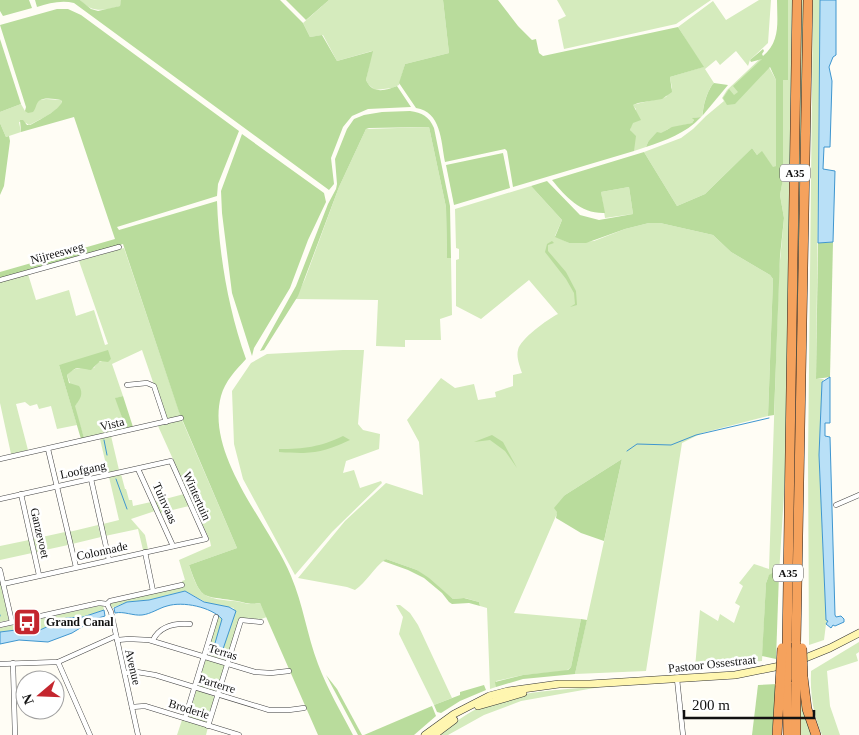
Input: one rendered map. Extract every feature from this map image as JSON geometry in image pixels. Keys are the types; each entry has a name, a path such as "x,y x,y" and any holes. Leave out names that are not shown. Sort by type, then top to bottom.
{"highway":[{"name":"A35","path":"796,735 792,681 792,645 788,635 797,0"},
{"name":"A35","path":"788,735 797,584 808,0"},
{"name":"A35","path":"777,735 792,681"},
{"name":"A35","path":"792,681 807,709 816,735"}],"main road":[{"name":"Pastoor Ossestraat","path":"425,735 454,714 494,694 544,685 677,679 748,673 797,661 830,648 859,633"},
{"name":"Pastoor Ossestraat","path":"434,735 455,719 486,703 520,693 590,684"}],"street":[{"name":"Nijreesweg","path":"0,280 119,247"},
{"path":"127,385 151,383 154,386 166,422"},
{"name":"Vista","path":"0,459 181,418"},
{"path":"48,448 76,567"},
{"name":"Loofgang","path":"0,499 171,461"},
{"name":"Wintertuin","path":"171,461 206,539"},
{"name":"Tuinvaas","path":"138,469 173,546"},
{"path":"91,479 109,560"},
{"name":"Ganzevoet","path":"21,494 40,575"},
{"path":"836,505 859,495"},
{"name":"Colonnade","path":"3,584 206,539"},
{"path":"145,552 153,591"},
{"path":"0,570 12,622"},
{"path":"0,625 100,603 107,604 110,600 182,585"},
{"name":"Avenue","path":"107,604 117,638 138,735"},
{"path":"185,718 216,617"},
{"path":"208,726 241,620 261,622"},
{"path":"153,640 156,634 164,628 179,623 190,624"},
{"path":"0,664 58,662 117,638"},
{"name":"Terras","path":"117,638 153,640 255,672 289,671"},
{"path":"58,662 90,735"},
{"path":"13,663 15,735"},
{"name":"Parterre","path":"124,673 137,672 155,675 269,710 304,708"},
{"path":"677,679 683,735"},
{"name":"Broderie","path":"132,707 145,706 240,735"}],"green space":[{"path":"0,0 29,0 32,8 3,16 0,11"},
{"path":"35,0 80,0 91,9 98,11 120,6 121,0 280,0 303,23 310,37 322,35 337,61 373,51 366,80 372,88 379,90 397,86 411,107 368,109 352,116 343,127 331,158 334,184 329,190 74,3 56,2 37,7"},
{"path":"80,0 121,0 121,2 120,6 98,10 89,7"},
{"path":"286,0 329,0 306,20"},
{"path":"329,0 443,0 449,53 405,64 399,85 392,88 375,90 366,80 372,51 337,61 323,35 310,37 303,23"},
{"path":"443,0 498,0 518,26 532,40 536,39 539,53 543,56 678,27 704,67 670,77 672,92 662,99 633,105 641,120 633,123 630,130 636,136 634,151 513,187 507,151 505,149 445,162 441,136 435,121 431,115 416,108 399,83 405,64 449,53"},
{"path":"557,0 711,0 676,24 564,49 558,20 566,16"},
{"path":"759,0 771,0 768,43 750,60 748,66 736,51 720,65 716,60 705,69 714,83 706,98 703,115 693,118 692,123 668,129 648,142 646,147 634,151 634,140 630,130 636,109 632,105 666,97 672,88 670,77 703,67 678,27 713,1 726,20"},
{"path":"777,0 788,0 788,80 783,80 783,179 780,195 784,218 780,256 774,415 768,416 773,279 770,275 731,252 713,235 660,223 649,223 625,229 586,243 569,243 555,237 562,220 531,186 547,181 580,215 599,220 633,214 629,187 601,192 605,213 596,213 575,203 552,180 644,152 677,206 705,194 752,148 757,155 762,151 773,167 776,166 776,80 770,67 735,104 727,105 723,98 729,89 734,95 738,92 733,86 762,59 751,62 750,60 763,49 763,56 773,44 777,30"},
{"path":"788,0 792,0 786,462 779,574 778,572 771,573 766,583 762,661 695,668 700,610 718,621 720,614 734,623 740,606 735,603 743,586 739,583 754,564 769,569 779,271 784,218 780,195 783,178 783,80 788,80"},
{"path":"799,0 805,0 800,380 794,380"},
{"path":"813,0 820,0 816,379 824,379 822,382 819,455 826,619 828,621 824,640 809,645 808,459"},
{"path":"57,9 68,9 81,15 239,131 218,184 217,196 117,227 119,230 217,201 220,241 229,301 246,359 228,381 221,396 219,419 222,442 242,489 291,576 318,664 353,735 318,735 260,603 248,604 210,597 205,595 197,585 189,565 237,548 179,412 123,244 0,278 0,272 115,239 74,117 21,132 20,120 30,125 53,112 62,102 61,100 44,99 38,102 33,112 28,113 25,111 26,107 0,25"},
{"path":"0,39 21,104 0,112"},
{"path":"763,56 776,80 776,166 773,168 762,152 757,155 752,148 705,194 677,206 644,152 681,138 693,129 724,101 722,98 727,90"},
{"path":"714,83 728,85 703,115 706,98"},
{"path":"40,100 61,100 62,103 53,112 29,125 19,122 21,132 6,137 0,123 0,112 21,104 25,111"},
{"path":"410,111 425,116 434,128 450,206 451,258 447,258 446,207 429,127 366,129 339,187 298,296 264,350 260,351 296,286 328,204 336,189 335,159 347,129 354,119 364,115"},
{"path":"701,117 682,132 646,147 657,132 661,133 672,127 692,123 694,120 692,118"},
{"path":"0,123 6,137 9,136 10,141 4,186 0,195"},
{"path":"429,127 446,207 447,257 451,258 452,315 440,319 441,340 405,340 405,347 376,346 378,300 295,299 305,279 339,187 366,129"},
{"path":"242,134 324,193 326,202 308,240 290,288 254,348 252,356 232,293 221,191"},
{"path":"503,153 510,188 454,205 446,165"},
{"path":"531,186 562,220 555,236 569,243 594,241 625,229 649,223 660,223 713,235 731,252 770,275 773,279 768,416 702,433 682,443 646,671 575,674 622,459 565,495 514,613 581,619 571,667 566,671 523,675 496,681 496,687 490,689 487,608 480,606 479,602 465,598 453,599 417,570 386,559 355,590 298,578 345,521 386,483 423,495 419,442 407,420 441,378 455,388 474,384 478,400 496,397 495,392 513,386 513,375 522,373 518,362 518,350 524,340 558,314 529,280 481,319 456,306 456,260 459,259 459,249 456,248 455,209"},
{"path":"629,187 633,214 605,218 601,192"},
{"path":"552,241 554,243 548,245 548,251 566,272 576,291 577,305 570,307 575,304 574,293 566,279 545,252 547,244"},
{"path":"833,242 830,377 816,379 818,243"},
{"path":"124,248 181,417 166,420 142,350 112,364 123,396 116,398 124,423 106,428 107,433 84,438 74,406 77,403 67,375 73,370 80,368 94,368 98,362 111,359 59,365 77,425 57,429 51,406 39,409 37,404 30,406 25,402 16,404 28,450 11,454 0,403 0,282 28,274 36,300 69,290 76,316 94,310 105,345 108,344 79,261"},
{"path":"108,350 111,359 108,362 100,361 91,370 76,368 67,375 69,383 79,386 81,392 80,399 75,406 84,438 81,439 59,365"},
{"path":"364,350 358,424 363,430 380,434 379,449 346,461 343,473 354,470 360,488 381,481 382,483 332,532 295,575 243,479 234,444 232,391 251,363 267,354"},
{"path":"123,396 133,427 107,433 106,428 124,423 115,398"},
{"path":"182,420 237,548 189,565 196,583 203,593 214,598 249,604 260,603 267,617 261,619 240,618 225,660 209,655 207,651 218,616 222,619 221,626 234,608 209,604 185,591 149,600 127,602 112,608 110,603 183,586 182,581 185,580 179,560 211,546 158,426"},
{"path":"492,435 503,442 517,468 505,451 490,440 474,442"},
{"path":"111,436 119,470 108,473 100,439"},
{"path":"343,436 350,440 323,450 307,453 279,452 279,449 319,445"},
{"path":"622,459 604,541 581,533 556,518 557,512 554,508 565,495"},
{"path":"121,474 129,500 132,500 133,506 151,502 155,511 131,519 145,535 148,549 143,550 138,529 105,536 103,524 119,520 109,477"},
{"path":"184,494 189,506 160,513 154,502"},
{"path":"98,525 101,537 72,544 69,532"},
{"path":"65,532 68,545 36,552 33,539"},
{"path":"29,540 32,553 0,560 0,546"},
{"path":"386,559 417,570 453,599 464,598 479,602 480,606 469,603 452,604 424,578 383,561"},
{"path":"775,571 779,574 776,659 762,656 766,583 769,575"},
{"path":"0,582 9,620 0,622"},
{"path":"103,605 104,610 83,617 66,618 40,630 24,629 0,632 0,628"},
{"path":"396,605 400,605 410,613 418,625 452,698 434,705 399,634 403,617"},
{"path":"581,619 587,620 575,674 523,679 496,687 495,682 523,675 568,670 571,667"},
{"path":"859,642 859,652 856,654 858,661 827,671 830,706 840,735 822,735 813,704 811,671"},
{"path":"206,659 225,665 217,690 215,691 199,687 198,683"},
{"path":"326,675 337,689 362,735 358,735"},
{"path":"777,684 772,735 752,735 758,685"},
{"path":"484,685 486,690 460,701 441,713 437,712 434,705 460,695 460,692"},
{"path":"600,687 521,701 484,715 448,735 438,735 461,718 487,704 543,691"},
{"path":"198,690 215,697 206,723 189,716 196,691"},
{"path":"801,697 811,735 801,735"},
{"path":"432,706 436,716 414,735 364,735"},
{"path":"182,720 208,727 206,735 177,735"}],"water":[{"path":"820,0 836,0 836,55 833,57 829,67 832,81 830,147 824,147 823,169 835,171 833,242 818,243"},
{"path":"830,377 830,423 825,423 825,436 830,437 835,615 836,617 841,616 844,619 844,622 833,625 831,628 826,624 828,621 826,620 819,455 822,382"},
{"path":"185,591 204,602 229,607 236,611 221,655 213,653 213,650 222,619 204,608 181,604 167,606 142,615 115,613 114,608 127,602 149,600"},
{"path":"104,610 105,616 95,619 72,633 48,642 19,640 0,644 0,632 24,629 40,630 66,618 83,617"}],"waterway":[{"path":"627,451 637,444 671,445 696,435 769,418"},
{"path":"104,440 107,455"},
{"path":"116,479 127,509"}],"place":[{"name":"Grand Canal","path":"27,622"}]}
